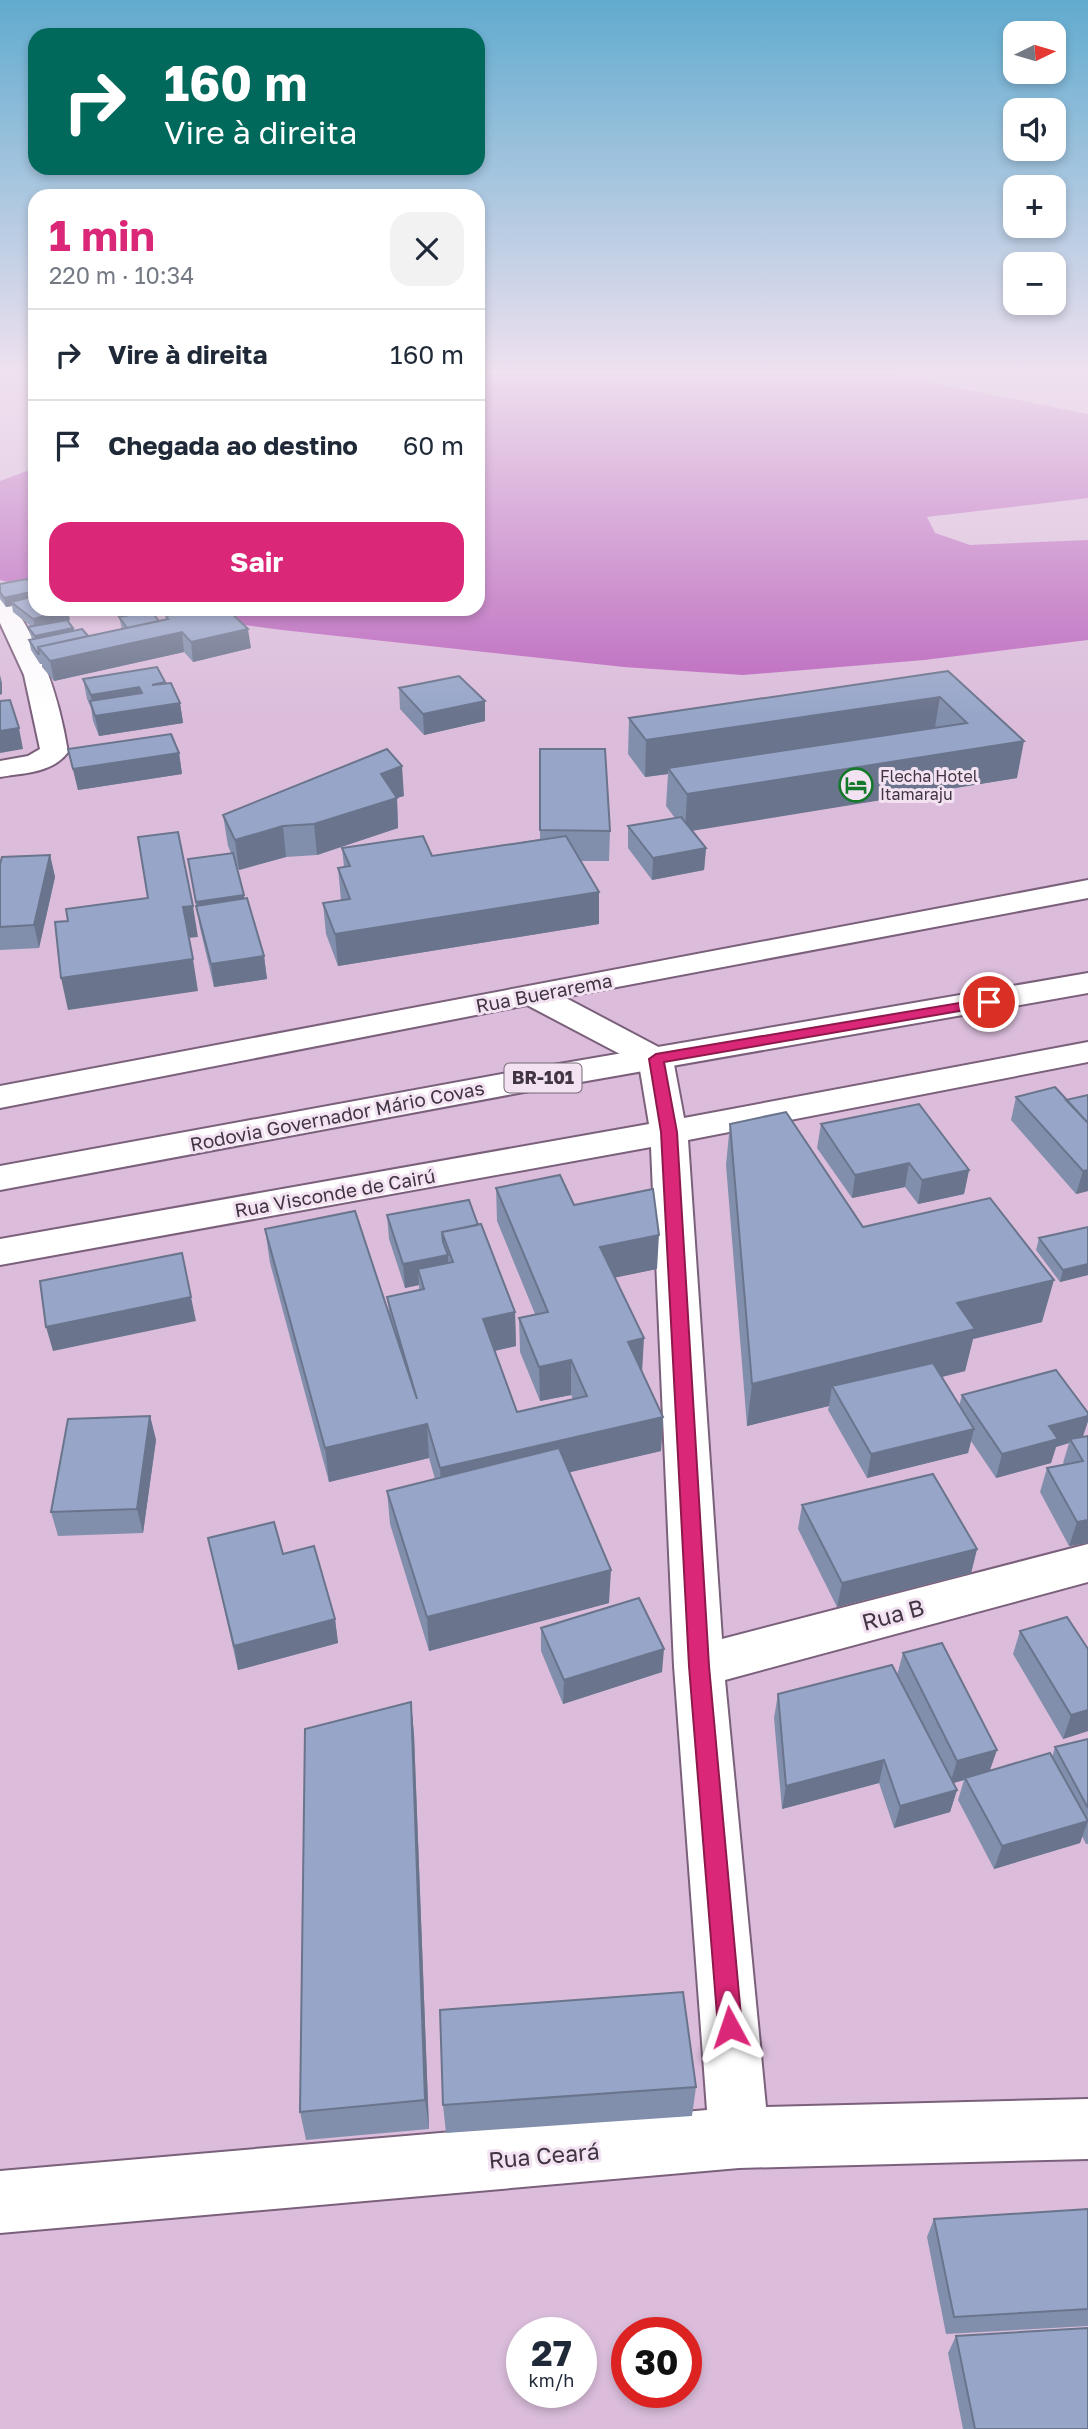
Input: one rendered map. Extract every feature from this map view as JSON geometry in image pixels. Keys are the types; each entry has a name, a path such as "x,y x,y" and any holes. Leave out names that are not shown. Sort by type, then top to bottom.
{"main road":[{"path":"0,769 36,763 54,752 44,692 23,641 1,604"},
{"name":"Rua Buerarema","path":"0,1097 534,995 849,931 1088,889"},
{"name":"Rodovia Governador Mário Covas","path":"0,1178 1088,983"},
{"path":"534,995 656,1059 669,1132 699,1666 739,2138"},
{"name":"Rua Visconde de Cairú","path":"0,1252 669,1132 1088,1052"},
{"name":"Rua B","path":"699,1666 1088,1563"},
{"name":"Rua Ceará","path":"0,2202 739,2138 1088,2129"}],"shaded area":[{"path":"0,487 28,487 28,587 0,580"},
{"path":"485,487 1088,487 1088,498 927,517 935,533 970,545 1088,540 1088,640 924,660 743,675 624,667 177,616 485,616"}],"building":[{"path":"27,579 28,593 4,598 0,592 0,584"},
{"path":"28,598 28,615 11,602"},
{"path":"155,616 159,621 127,628 119,617"},
{"path":"166,616 234,616 248,629 191,642 182,632 50,661 38,647 168,619"},
{"path":"67,620 73,628 35,636 28,627"},
{"path":"82,629 88,636 38,647 39,654 29,640"},
{"path":"157,667 165,682 152,685 171,683 180,703 95,716 90,701 142,693 139,687 91,695 83,679"},
{"path":"948,671 1024,741 687,794 668,768 967,723 940,697 646,740 629,718"},
{"path":"459,676 485,701 423,714 399,688"},
{"path":"10,700 19,728 0,731 0,701"},
{"path":"171,734 179,753 73,769 68,749"},
{"path":"387,749 402,766 381,774 397,798 314,824 283,826 235,840 223,815"},
{"path":"540,749 605,749 610,831 540,830"},
{"path":"681,817 706,848 653,858 628,826"},
{"path":"178,832 193,906 183,907 193,959 61,978 55,922 68,921 66,909 148,898 138,837"},
{"path":"423,836 432,856 566,836 599,892 335,934 323,903 350,899 338,868 350,866 342,848"},
{"path":"233,853 244,895 196,902 188,859"},
{"path":"50,855 34,925 0,927 2,857"},
{"path":"247,898 264,956 211,964 196,906"},
{"path":"1055,1087 1088,1123 1088,1170 1083,1171 1016,1097"},
{"path":"1088,1095 1088,1123 1066,1100"},
{"path":"919,1104 969,1170 922,1180 909,1163 855,1175 821,1124"},
{"path":"786,1112 863,1227 990,1198 1054,1280 957,1303 975,1329 752,1384 730,1124"},
{"path":"560,1175 574,1205 653,1189 659,1235 600,1247 644,1338 628,1342 663,1417 440,1468 427,1424 325,1448 265,1229 355,1211 417,1399 387,1297 424,1289 418,1269 453,1262 442,1232 481,1224 515,1312 483,1319 517,1412 587,1396 571,1360 539,1367 519,1318 548,1312 496,1188"},
{"path":"469,1200 478,1225 442,1232 448,1255 403,1264 387,1215"},
{"path":"1088,1227 1088,1264 1063,1270 1039,1238"},
{"path":"182,1253 191,1297 46,1327 40,1281"},
{"path":"933,1363 974,1429 871,1454 832,1386"},
{"path":"1056,1370 1088,1416 1049,1426 1058,1439 1002,1454 962,1395"},
{"path":"150,1416 137,1509 51,1512 68,1419"},
{"path":"1088,1436 1088,1520 1077,1522 1047,1468 1083,1461 1070,1439"},
{"path":"559,1448 611,1570 427,1617 387,1491"},
{"path":"933,1474 977,1549 842,1583 802,1505"},
{"path":"274,1522 283,1554 314,1546 335,1619 234,1646 208,1538"},
{"path":"639,1598 664,1649 564,1680 541,1628"},
{"path":"1067,1617 1088,1649 1088,1710 1071,1715 1020,1631"},
{"path":"942,1643 997,1750 957,1761 903,1653"},
{"path":"892,1665 957,1790 900,1806 884,1760 786,1786 778,1694"},
{"path":"411,1702 425,2100 300,2112 305,1729"},
{"path":"1088,1739 1088,1808 1055,1747"},
{"path":"1050,1753 1088,1821 1002,1846 965,1778"},
{"path":"683,1992 696,2087 443,2105 440,2010"},
{"path":"1088,2209 1088,2309 954,2317 934,2219"},
{"path":"1088,2328 1088,2429 975,2429 956,2336"}],"place":[{"name":"Flecha Hotel Itamaraju","path":"856,785"}],"route":[{"path":"730,2027 699,1666 669,1132 656,1059 989,1002"}]}
